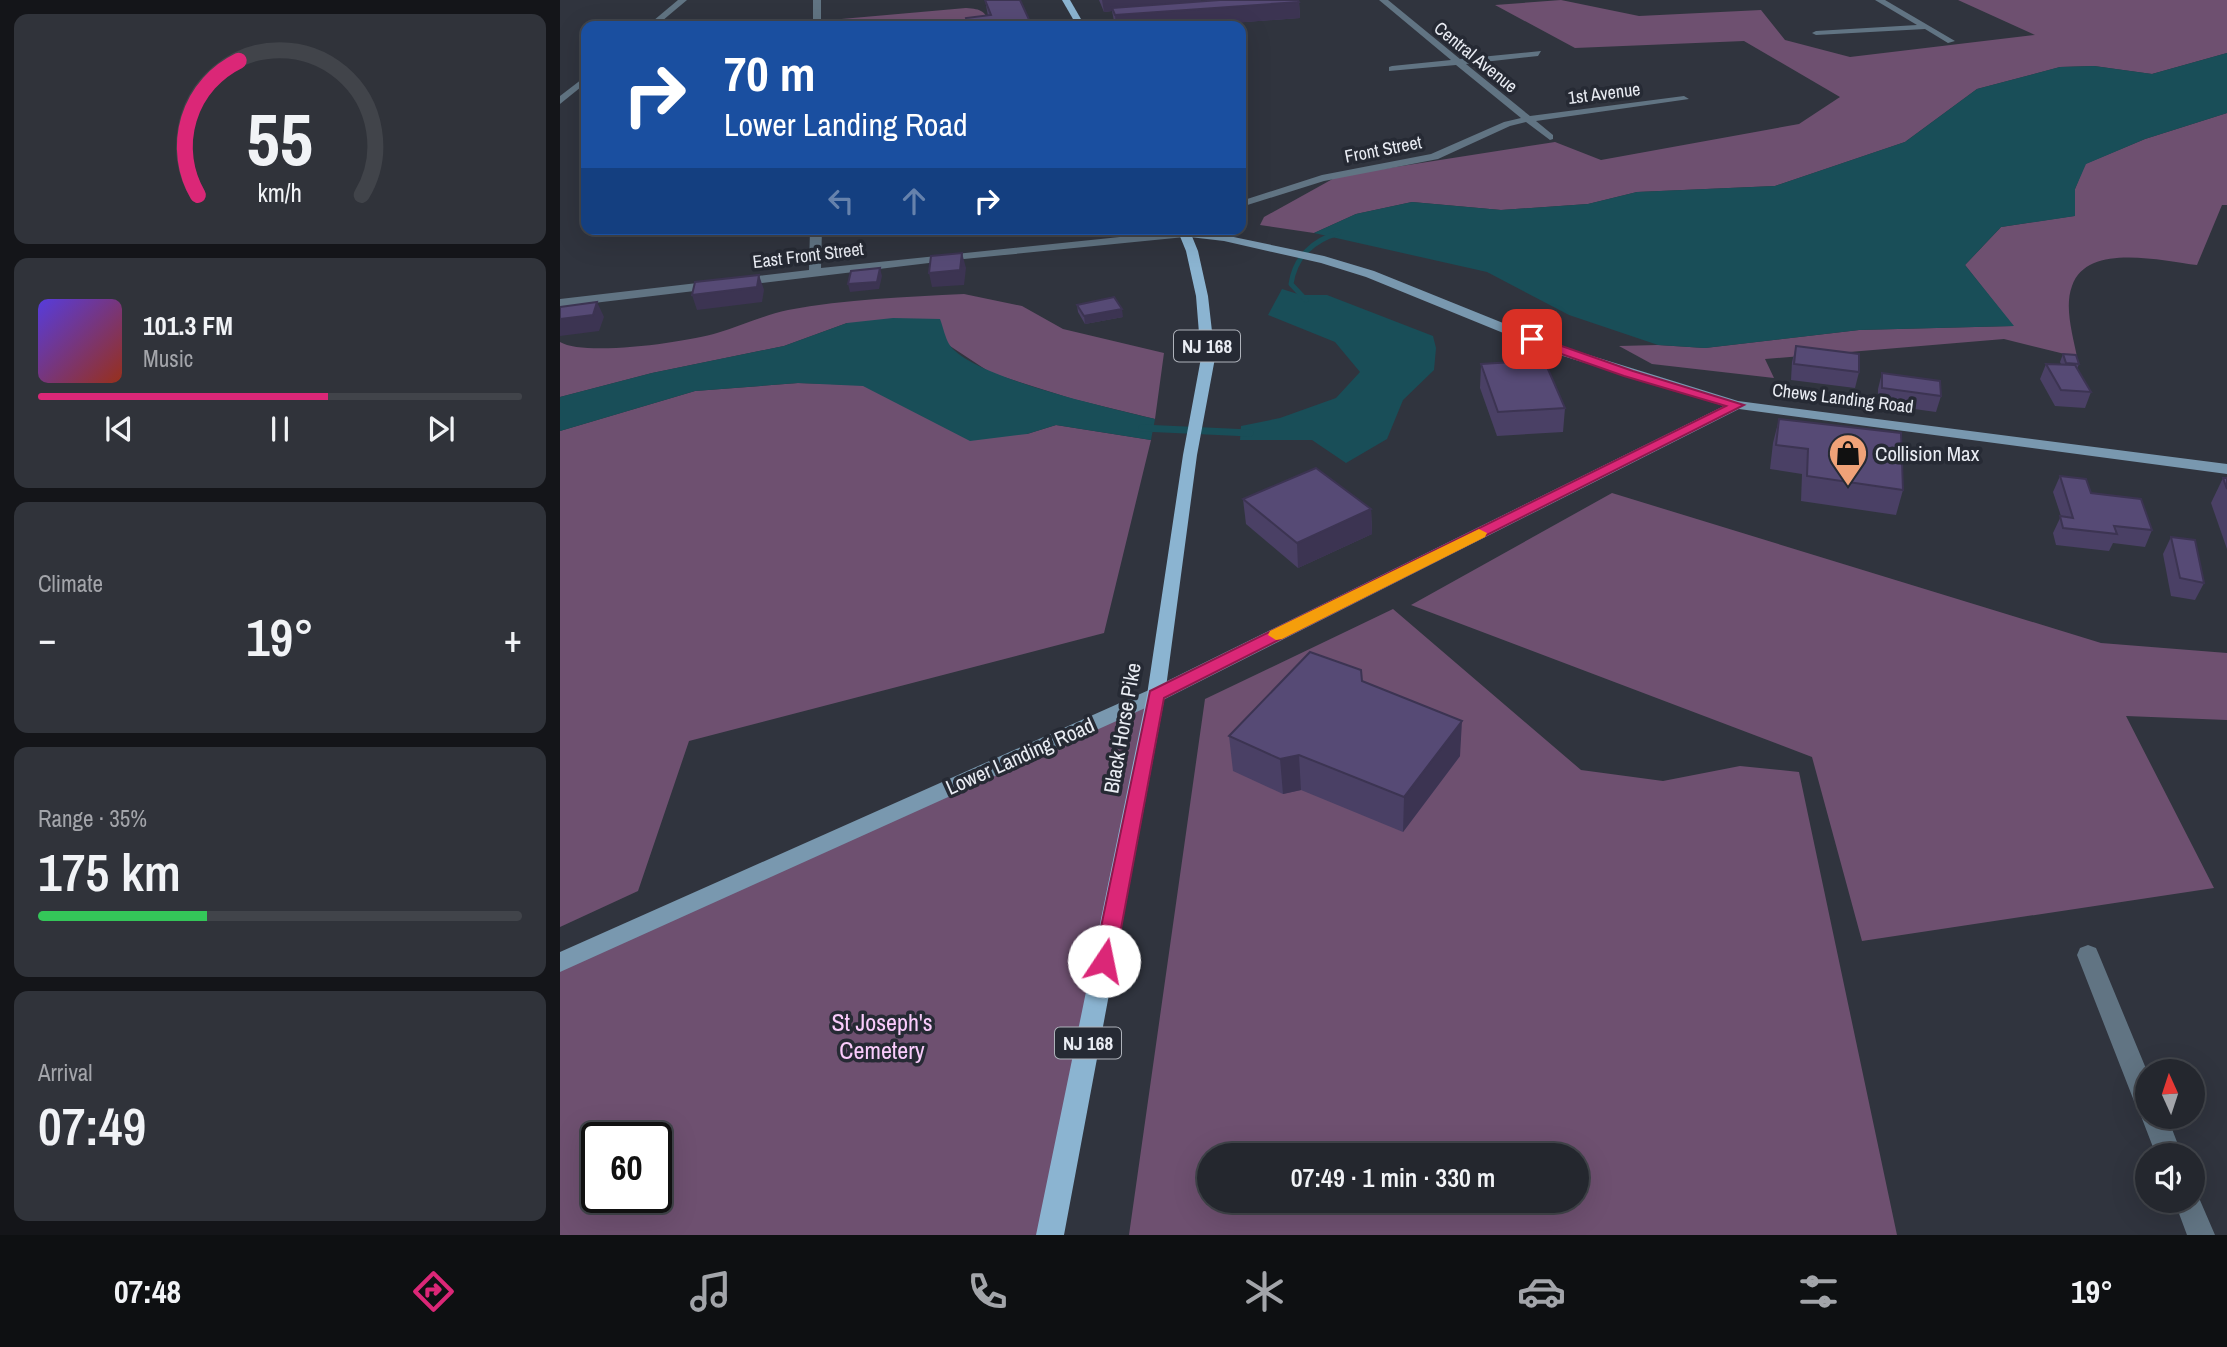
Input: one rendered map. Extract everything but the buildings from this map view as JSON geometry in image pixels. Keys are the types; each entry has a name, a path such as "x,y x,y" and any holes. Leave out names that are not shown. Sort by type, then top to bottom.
{"main road":[{"path":"1066,0 1078,21"},
{"name":"Black Horse Pike","path":"1050,1235 1156,695 1190,455 1208,358 1202,296 1188,235"},
{"name":"Chews Landing Road","path":"1208,235 1370,274 1556,349 1629,374 1737,405 2227,470"},
{"name":"Lower Landing Road","path":"560,962 1156,695 1737,405"}],"street":[{"path":"657,21 683,0"},
{"path":"817,0 817,21"},
{"name":"Central Avenue","path":"1383,0 1550,137"},
{"path":"1879,0 1951,41"},
{"path":"1816,33 1924,27"},
{"path":"1392,69 1538,52"},
{"path":"560,101 581,83"},
{"name":"1st Avenue","path":"1528,119 1684,99"},
{"name":"Front Street","path":"1246,202 1322,178 1434,157 1507,124 1528,119"},
{"path":"815,272 816,235"},
{"name":"East Front Street","path":"560,303 1151,235"},
{"path":"2088,955 2135,1071"},
{"path":"2193,1213 2201,1235"}],"green space":[{"path":"1561,0 1639,16 1761,10 1785,40 1850,57 2035,35 1958,0 2227,0 2227,53 2152,74 2094,66 2060,67 1977,89 1905,142 1775,186 1637,192 1588,204 1501,210 1412,202 1356,214 1314,233 1260,225 1264,217 1338,176 1555,142 1601,160 1799,124 1840,97 1744,41 1575,48 1495,5"},
{"path":"966,8 982,12 989,21 830,21"},
{"path":"2227,113 2227,205 2222,205 2197,265 2146,258 2109,259 2080,272 2072,286 2069,303 2077,357 2004,339 1765,359 1774,378 1652,364 1619,346 1705,348 1859,330 2013,326 1965,265 2001,227 2074,216 2075,189 2085,164 2145,139"},
{"path":"964,294 1022,306 1063,329 1164,353 1155,419 1073,399 991,373 950,346 847,323 784,346 652,373 560,397 560,342 591,348 661,344 717,333 779,312 810,306"},
{"path":"798,383 863,385 898,402 1027,434 1056,425 1151,440 1104,633 689,741 638,891 560,927 560,431 695,391"},
{"path":"1612,493 2101,643 2227,653 2227,720 2126,716 2214,888 1862,941 1812,757 1411,605"},
{"path":"1393,609 1581,770 1663,781 1740,766 1799,772 1897,1235 1129,1235 1205,699"},
{"name":"St Joseph's Cemetery","path":"1156,695 1050,1235 560,1235 560,962"}],"water":[{"path":"2227,53 2227,113 2145,139 2086,164 2075,189 2075,216 2001,227 1965,265 2014,326 1859,330 1705,348 1658,345 1569,315 1487,272 1314,233 1356,214 1412,202 1501,210 1588,204 1637,192 1775,186 1905,142 1977,89 2060,67 2094,66 2152,74"},
{"path":"1282,289 1301,295 1327,295 1433,336 1436,348 1434,370 1403,400 1387,439 1346,463 1312,440 1240,440 1241,426 1280,418 1336,398 1360,372 1335,342 1268,315"},
{"path":"893,318 940,319 949,344 962,356 984,368 1012,380 1077,400 1155,419 1151,440 1056,425 1027,434 970,441 863,386 798,383 695,391 560,431 560,397 652,373 784,346 847,323"}],"waterway":[{"path":"1306,300 1291,284 1293,274 1301,258 1313,245 1339,233"},
{"path":"1142,428 1250,433"}],"slow traffic":[{"path":"1276,635 1479,533"}],"place":[{"name":"Collision Max","path":"1848,487"}],"route":[{"path":"1104,961 1156,695 1737,405 1629,374 1532,339"}]}
